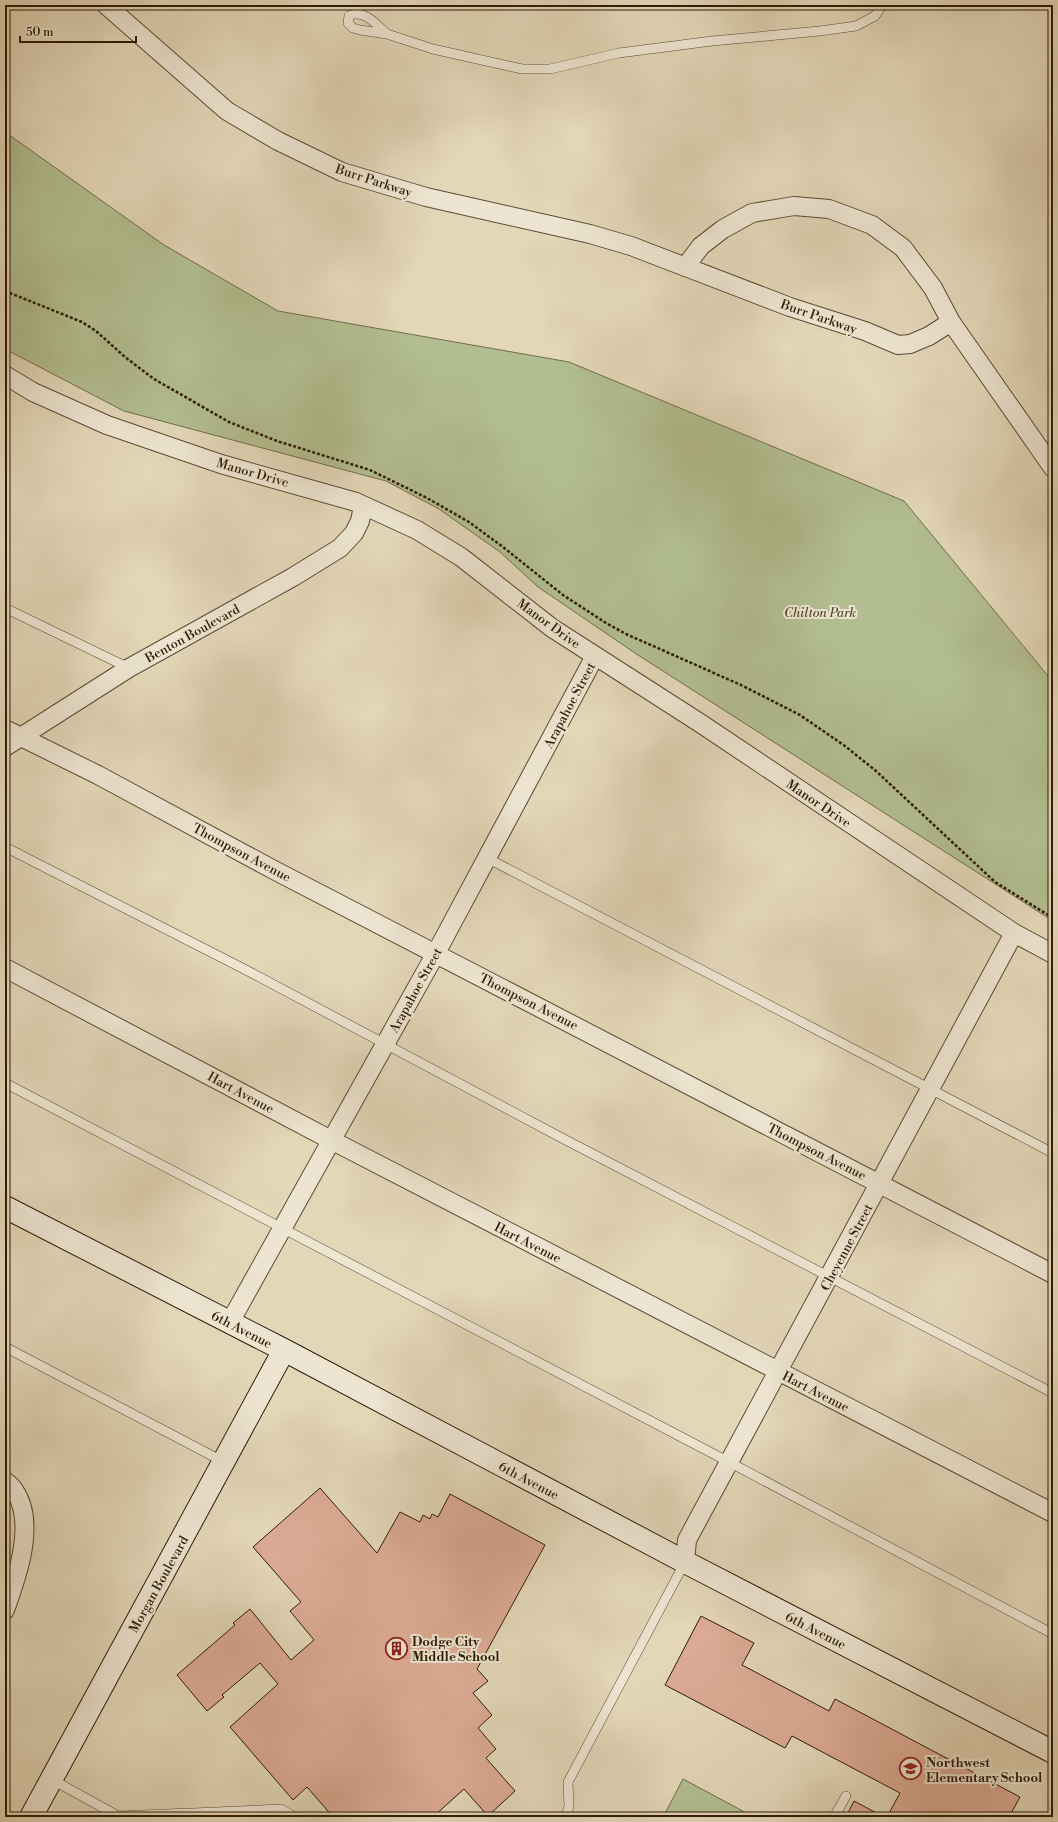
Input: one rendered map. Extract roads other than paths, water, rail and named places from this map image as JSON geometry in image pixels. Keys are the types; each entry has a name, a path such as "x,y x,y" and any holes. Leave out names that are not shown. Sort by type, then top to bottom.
{"street":[{"name":"Burr Parkway","path":"106,5 227,111 278,141 342,172 426,197 590,234 631,246 790,307 865,331 898,345 910,344 929,336 951,322"},
{"path":"685,267 701,246 723,230 752,213 794,206 829,209 872,225 903,248 933,288 951,322 1053,468"},
{"name":"Manor Drive","path":"5,376 33,392 107,425 221,464 312,488 356,502 418,530 461,557 552,628 713,732 1014,933 1053,954"},
{"name":"Benton Boulevard","path":"5,747 13,733 293,577 340,548 354,533 360,521 362,506"},
{"name":"Arapahoe Street","path":"230,1322 436,953 595,656"},
{"name":"Thompson Avenue","path":"13,733 98,775 272,869 1053,1274"},
{"name":"Cheyenne Street","path":"685,1562 688,1540 1014,933"},
{"name":"Hart Avenue","path":"5,968 331,1140 1053,1513"},
{"name":"6th Avenue","path":"5,1208 284,1350 685,1562 1053,1752"},
{"name":"Morgan Boulevard","path":"31,1817 284,1350"},
{"path":"5,1481 14,1489 24,1511 25,1535 11,1578 5,1610"}],"lane":[{"path":"387,34 432,49 522,69 550,69 619,53 712,41 820,31 856,26 875,16 882,5"},
{"path":"5,608 129,668"},
{"path":"5,847 248,971 1053,1392"},
{"path":"487,858 931,1088 1053,1153"},
{"path":"5,1083 729,1462 1053,1634"},
{"path":"5,1347 224,1462"},
{"path":"566,1817 569,1806 568,1782 685,1562"},
{"path":"51,1779 118,1816 281,1809 295,1817"},
{"path":"834,1817 846,1796"},
{"path":"190,1813 199,1817"}],"place":[{"name":"Dodge City Middle School","path":"397,1648"},
{"name":"Northwest Elementary School","path":"911,1769"}],"park label":[{"name":"Chilton Park","path":"820,612"}]}
